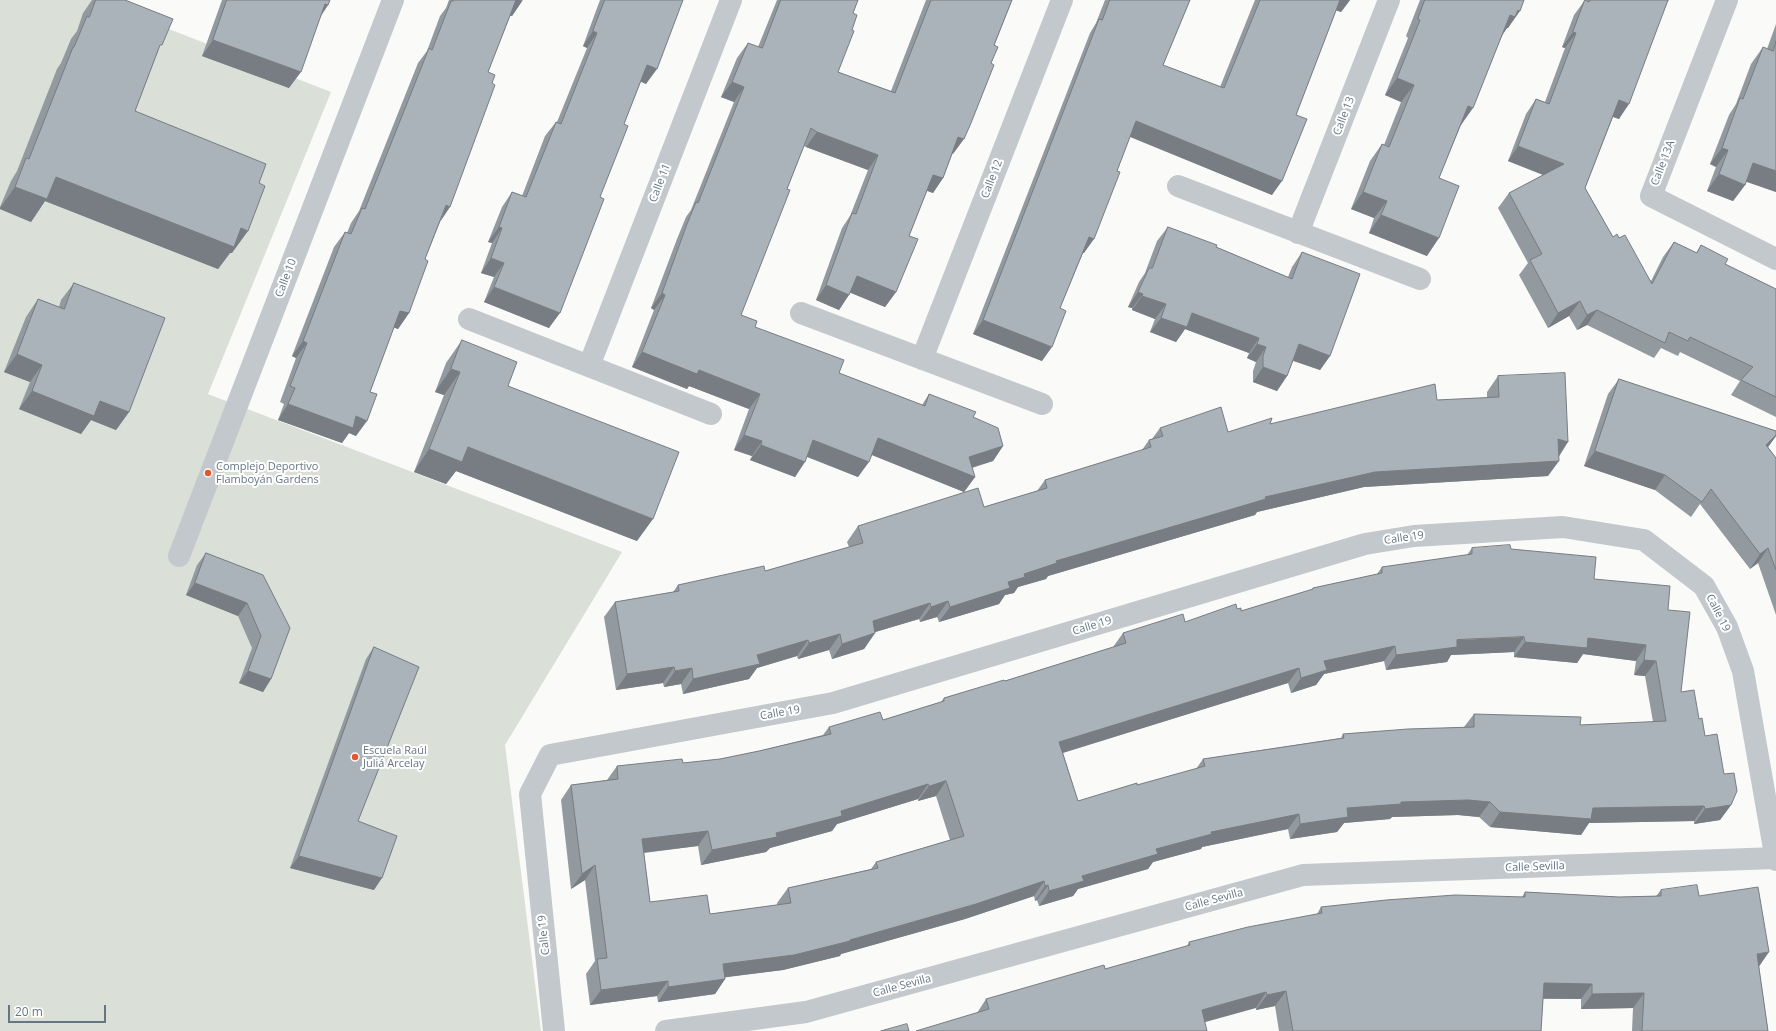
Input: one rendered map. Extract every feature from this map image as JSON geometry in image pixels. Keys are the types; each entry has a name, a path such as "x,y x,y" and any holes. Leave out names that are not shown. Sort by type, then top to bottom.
{"street":[{"name":"Calle 10","path":"179,556 393,0"},
{"name":"Calle 11","path":"589,366 731,0"},
{"name":"Calle 12","path":"922,358 1062,0"},
{"name":"Calle 13","path":"1298,233 1389,0"},
{"name":"Calle 13A","path":"1727,0 1651,196 1776,259"},
{"path":"1178,186 1420,279"},
{"path":"801,313 1042,404"},
{"path":"469,319 711,414"},
{"name":"Calle 19","path":"554,1031 530,794 550,755 833,703 1366,544 1414,536 1563,527 1644,540 1704,586 1727,627 1743,671 1776,859"},
{"name":"Calle Sevilla","path":"666,1031 806,1012 1303,875 1776,859"}],"shaded area":[{"name":"Complejo Deportivo Flamboyán Gardens","path":"0,0 94,0 331,92 208,394 622,552 505,745 541,1031 0,1031"}],"building":[{"path":"96,0 125,0 173,19 162,45 160,45 135,111 266,164 259,183 265,186 248,231 241,228 234,247 56,177 47,199 15,187 26,158 29,159 73,47"},
{"path":"227,0 330,0 328,5 325,4 301,72 213,40"},
{"path":"516,0 488,72 495,75 492,83 495,85 450,207 446,205 425,259 428,261 409,313 400,311 370,392 377,394 367,421 356,416 353,428 288,404 295,388 290,386 307,343 303,341 345,232 351,234 362,208 365,209 429,48 432,50 451,1"},
{"path":"605,0 683,0 657,69 647,65 624,124 628,126 600,197 604,199 560,313 494,287 504,263 491,258 502,228 499,227 512,192 526,197 556,122 561,124 597,33 593,31"},
{"path":"781,0 858,0 853,13 857,15 852,30 854,31 838,72 895,93 931,0 1012,0 994,45 998,47 991,63 994,65 964,139 958,137 943,178 933,175 909,236 918,239 896,292 857,276 849,295 826,285 852,213 856,214 878,155 817,132 811,128 787,189 790,190 741,315 757,321 755,327 844,360 839,373 925,406 929,394 976,412 973,417 998,428 1003,446 969,457 975,477 878,438 869,462 813,440 805,462 761,445 762,441 744,435 760,394 699,370 697,374 642,352 665,295 662,293 687,224 696,202 698,203 744,87 732,82 748,43 762,48"},
{"path":"1110,0 1190,0 1163,65 1224,88 1260,0 1340,0 1296,115 1307,119 1282,181 1136,121 1117,171 1120,172 1094,239 1089,237 1060,308 1066,311 1052,347 983,320 1099,19 1102,20"},
{"path":"1425,0 1524,0 1520,11 1518,10 1515,17 1510,15 1473,108 1468,106 1439,178 1459,186 1439,238 1381,215 1387,201 1363,192 1382,144 1389,147 1414,85 1397,78 1420,20 1418,19"},
{"path":"1585,0 1589,2 1590,0 1668,0 1629,104 1619,100 1585,188 1613,237 1617,234 1619,238 1625,235 1652,284 1674,242 1697,253 1701,245 1728,259 1725,264 1776,289 1776,397 1741,380 1753,367 1690,337 1688,341 1669,332 1665,343 1597,310 1587,315 1580,301 1558,313 1530,260 1542,254 1509,193 1564,164 1518,146 1536,99 1549,104 1576,33 1573,32"},
{"path":"1776,41 1776,171 1753,163 1745,185 1719,174 1728,150 1722,148 1740,98 1743,99 1763,47 1773,51"},
{"path":"1168,227 1217,245 1216,247 1292,279 1302,252 1360,274 1330,356 1299,344 1287,376 1263,367 1263,356 1266,347 1257,344 1259,338 1192,313 1187,327 1161,318 1166,304 1142,296 1143,294 1138,292 1149,268 1152,268"},
{"path":"74,283 165,318 129,412 100,401 94,416 32,391 42,365 17,354 38,299 64,309"},
{"path":"462,340 517,362 508,386 679,452 653,519 468,447 462,462 429,449 460,372 451,369"},
{"path":"1565,373 1568,442 1558,439 1559,461 1375,472 1265,497 1266,499 1056,561 1057,563 1024,574 1025,577 1008,582 1010,588 950,607 948,601 931,607 930,603 873,621 875,633 842,644 840,634 809,643 808,640 757,655 760,664 693,679 692,668 675,671 674,667 627,674 615,602 679,591 678,585 764,566 765,571 863,543 858,526 978,488 984,507 1047,488 1045,480 1151,447 1149,440 1163,436 1160,428 1221,407 1228,432 1272,418 1270,424 1435,384 1437,400 1499,397 1498,376"},
{"path":"1619,379 1776,431 1776,435 1766,445 1776,458 1776,570 1768,548 1760,554 1711,489 1702,502 1665,475 1595,451"},
{"path":"1510,545 1511,549 1596,557 1594,579 1670,586 1668,610 1690,612 1681,692 1694,690 1699,719 1702,718 1705,736 1717,734 1724,774 1734,773 1737,791 1731,805 1705,809 1704,806 1593,808 1591,819 1500,812 1490,802 1468,800 1401,802 1401,804 1347,808 1348,817 1300,824 1299,814 1211,832 1212,834 1156,849 1158,854 1082,876 1084,881 1049,891 1048,885 1045,886 1044,881 976,904 850,941 794,955 723,964 725,979 668,987 668,981 601,990 597,959 607,958 595,865 582,874 571,785 618,779 617,766 682,759 683,763 720,759 831,734 829,727 880,712 883,720 944,701 944,698 1004,680 1005,681 1126,643 1123,633 1183,614 1185,622 1236,604 1237,609 1241,608 1241,611 1313,588 1382,573 1382,567 1472,554 1472,548","holes":["1524,637 1525,642 1587,648 1588,638 1646,645 1644,660 1656,661 1666,721 1580,725 1581,717 1474,714 1474,727 1408,729 1343,734 1344,738 1203,759 1205,766 1137,785 1137,783 1078,801 1059,742 1299,668 1301,678 1327,670 1324,661 1395,646 1396,655 1457,647 1457,640","946,781 964,836 876,862 878,868 788,888 791,903 710,914 707,895 650,902 642,839 708,831 712,850 777,837 776,833 842,816 841,811 928,784 929,786"]},
{"path":"206,553 263,575 290,628 271,679 248,671 261,636 247,603 195,583"},
{"name":"Escuela Raúl Juliá Arcelay","path":"374,647 419,667 358,821 397,836 382,878 299,856"},
{"path":"1697,885 1699,896 1758,887 1769,952 1757,954 1768,1031 1642,1031 1644,993 1592,994 1592,984 1544,983 1541,1031 1293,1031 1286,991 1267,995 1266,992 1202,1010 1207,1031 916,1031 989,1009 986,999 1104,965 1105,969 1190,945 1189,942 1248,927 1322,913 1321,907 1455,895 1525,897 1525,892 1619,897 1661,896 1661,890"},
{"path":"907,1024 909,1031 881,1031"}],"place":[{"name":"Complejo Deportivo Flamboyán Gardens","path":"208,473"},
{"name":"Escuela Raúl Juliá Arcelay","path":"355,757"}]}
